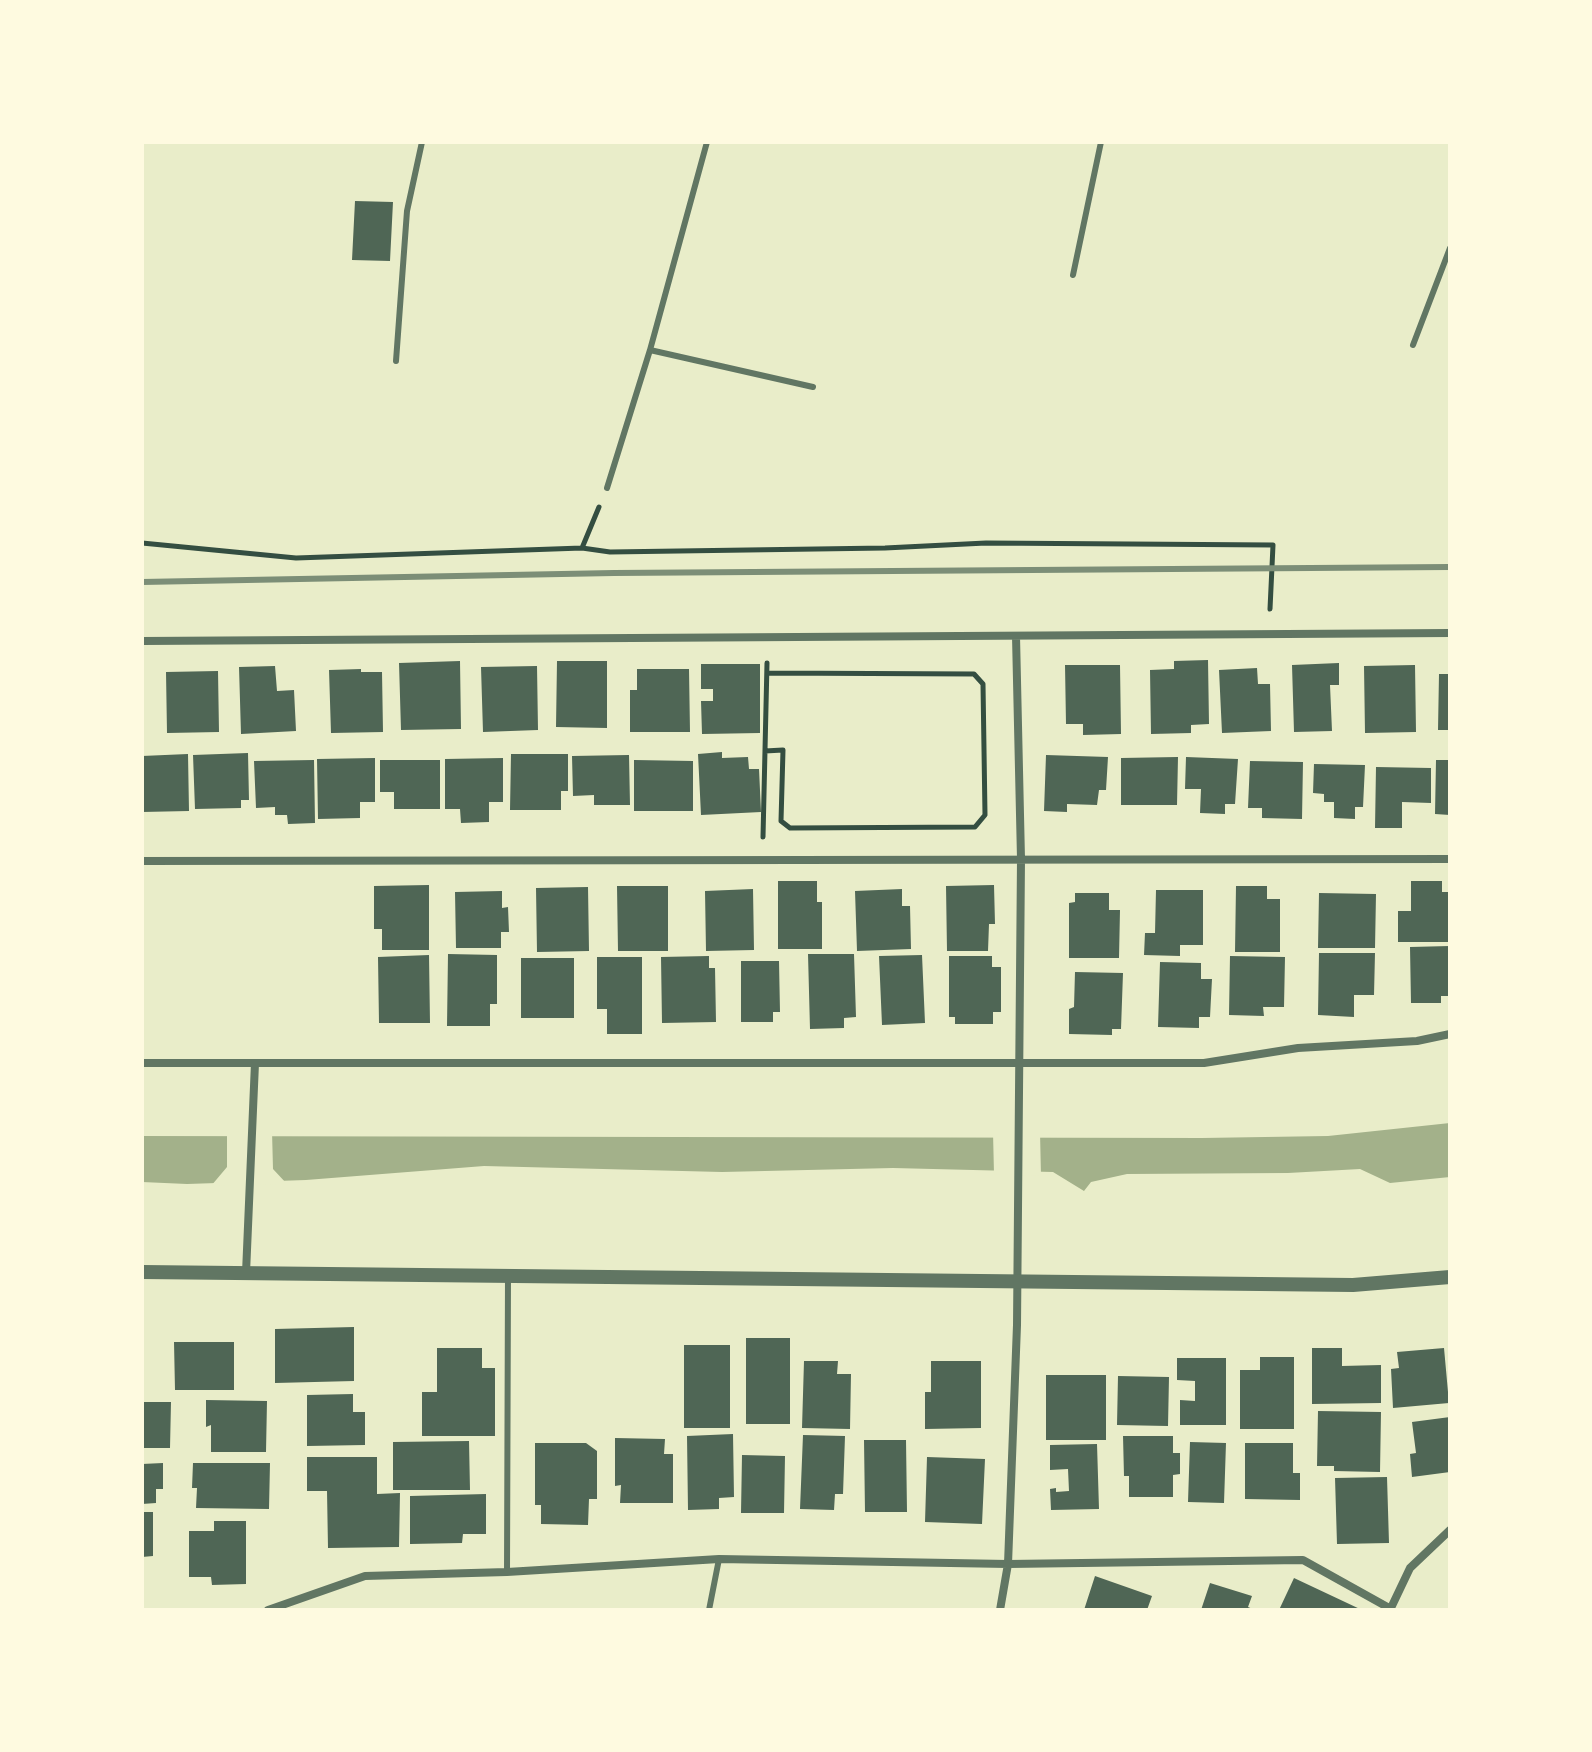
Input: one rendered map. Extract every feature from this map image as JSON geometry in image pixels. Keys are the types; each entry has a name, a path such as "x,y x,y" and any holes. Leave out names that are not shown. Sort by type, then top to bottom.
{"street":[{"path":"142,641 1450,633"},
{"path":"1000,1610 1008,1564 1015,1400 1021,859 1016,636"},
{"path":"142,861 1450,859"},
{"path":"142,1063 1204,1063 1298,1048 1417,1041 1450,1034"},
{"path":"246,1273 255,1063"},
{"path":"142,1272 1353,1285 1450,1277"},
{"path":"268,1610 365,1576 507,1572 719,1559 1008,1564 1303,1560 1390,1609 1410,1568 1450,1530"}],"lane":[{"path":"396,361 407,211 422,142"},
{"path":"607,488 650,350 707,142"},
{"path":"1073,275 1101,142"},
{"path":"1413,345 1450,248"},
{"path":"650,350 813,387"},
{"path":"507,1572 508,1276"},
{"path":"709,1610 719,1559"}],"path":[{"path":"582,548 607,488"},
{"path":"142,543 296,558 582,548 610,552 885,548 986,543 1273,545 1269,634"},
{"path":"762,859 768,638"},
{"path":"765,751 783,750 781,821 790,828 975,827 985,815 983,684 974,674 767,673"},
{"path":"980,821 986,829"}],"shaded area":[{"path":"1450,1123 1450,1177 1390,1183 1360,1169 1288,1173 1127,1174 1091,1182 1084,1191 1053,1172 893,1168 722,1172 484,1166 306,1180 187,1184 142,1182 142,1136 1202,1138 1328,1136"}],"pier":[{"path":"272,1131 273,1169 287,1184 211,1186 227,1167 227,1132"},
{"path":"993,1132 1040,1132 1041,1176 994,1174"}],"building":[{"path":"355,201 393,202 390,261 352,260"},
{"path":"1208,660 1209,724 1191,725 1191,733 1151,734 1150,670 1174,669 1174,661"},
{"path":"460,661 461,729 401,730 399,663"},
{"path":"557,661 607,661 607,728 556,727"},
{"path":"1339,663 1339,685 1330,685 1332,731 1294,732 1292,665"},
{"path":"701,664 760,664 760,733 702,734 701,701 713,701 713,689 701,689"},
{"path":"1065,665 1120,665 1121,734 1083,735 1083,724 1066,724"},
{"path":"1415,665 1416,732 1365,733 1364,666"},
{"path":"275,666 277,691 294,690 296,731 241,734 239,667"},
{"path":"537,666 538,730 483,732 481,667"},
{"path":"1257,668 1258,684 1270,684 1271,731 1222,733 1219,670"},
{"path":"361,669 361,672 382,672 383,732 331,733 329,670"},
{"path":"637,669 689,669 690,732 630,732 630,690 637,690"},
{"path":"218,671 219,732 167,733 166,672"},
{"path":"1439,674 1450,674 1450,730 1438,730"},
{"path":"722,752 722,758 748,757 749,769 759,769 761,812 701,815 698,754"},
{"path":"248,753 249,800 241,800 241,808 195,809 193,755"},
{"path":"188,754 189,811 142,812 142,756"},
{"path":"511,754 568,754 568,791 561,791 561,810 510,810"},
{"path":"629,755 630,805 594,805 594,795 573,796 572,756"},
{"path":"1046,755 1108,757 1106,790 1099,790 1097,805 1067,804 1067,812 1044,811"},
{"path":"1178,757 1177,805 1121,805 1121,758"},
{"path":"1186,757 1238,759 1235,804 1225,804 1225,814 1200,813 1201,789 1185,789"},
{"path":"375,758 375,802 360,802 360,818 318,819 317,759"},
{"path":"503,758 503,802 489,802 489,822 461,823 460,809 445,809 445,759"},
{"path":"314,760 315,823 288,824 287,815 275,815 275,807 256,808 254,761"},
{"path":"380,760 440,760 440,809 394,809 394,792 380,792"},
{"path":"634,760 693,761 693,811 634,811"},
{"path":"1436,760 1450,760 1450,815 1435,814"},
{"path":"1250,761 1303,762 1302,819 1262,818 1262,808 1248,808"},
{"path":"1314,764 1365,765 1363,807 1355,807 1355,819 1334,818 1334,802 1324,802 1324,794 1313,793"},
{"path":"1376,767 1431,768 1431,803 1402,802 1402,828 1375,828"},
{"path":"778,881 817,881 817,902 822,902 822,949 778,949"},
{"path":"1411,881 1442,881 1442,892 1450,892 1450,942 1398,942 1398,911 1411,911"},
{"path":"429,885 429,950 382,950 382,929 374,929 374,886"},
{"path":"994,885 995,924 989,924 988,951 947,951 946,886"},
{"path":"617,886 668,886 668,951 618,951"},
{"path":"1236,886 1267,886 1267,899 1280,899 1280,952 1235,952"},
{"path":"588,887 589,951 537,952 536,888"},
{"path":"753,889 754,950 706,951 705,891"},
{"path":"902,889 902,906 910,906 911,949 857,951 855,891"},
{"path":"1156,890 1203,890 1203,945 1180,945 1180,956 1144,955 1145,933 1155,933"},
{"path":"502,891 502,908 508,907 509,932 501,932 501,948 456,948 455,892"},
{"path":"1075,893 1109,893 1109,910 1120,910 1119,958 1069,958 1069,903 1075,902"},
{"path":"1319,893 1376,894 1375,948 1318,948"},
{"path":"1450,946 1450,996 1441,996 1441,1003 1411,1003 1410,947"},
{"path":"1319,953 1375,953 1374,995 1354,995 1354,1017 1318,1015"},
{"path":"448,954 497,955 497,1004 490,1004 490,1026 447,1026"},
{"path":"808,954 854,954 856,1017 844,1018 844,1028 810,1029"},
{"path":"429,955 430,1023 379,1023 378,957"},
{"path":"922,955 925,1023 882,1025 879,956"},
{"path":"709,956 709,968 715,968 716,1022 662,1023 661,957"},
{"path":"949,956 992,956 992,967 1001,967 1001,1012 993,1012 993,1024 955,1024 955,1017 949,1017"},
{"path":"1230,956 1285,957 1284,1007 1263,1007 1264,1016 1229,1015"},
{"path":"597,957 642,957 642,1034 607,1034 607,1009 597,1009"},
{"path":"521,958 574,958 574,1018 521,1018"},
{"path":"741,961 779,961 780,1012 773,1012 773,1022 741,1022"},
{"path":"1160,962 1201,963 1201,979 1212,979 1210,1017 1199,1017 1199,1028 1158,1027"},
{"path":"1075,972 1123,973 1121,1029 1112,1029 1112,1035 1069,1034 1069,1009 1074,1007"},
{"path":"354,1327 354,1381 275,1383 275,1329"},
{"path":"746,1338 790,1338 790,1424 746,1424"},
{"path":"174,1342 234,1342 234,1390 175,1390"},
{"path":"684,1345 730,1345 730,1428 684,1428"},
{"path":"437,1348 482,1348 482,1368 495,1368 495,1436 422,1436 422,1392 437,1392"},
{"path":"1312,1348 1342,1348 1342,1366 1381,1365 1381,1403 1312,1404"},
{"path":"1444,1348 1449,1403 1393,1408 1391,1369 1399,1368 1397,1352"},
{"path":"1260,1357 1294,1357 1294,1429 1240,1429 1240,1370 1260,1370"},
{"path":"1177,1358 1226,1358 1226,1425 1180,1425 1180,1400 1195,1401 1195,1381 1177,1380"},
{"path":"804,1361 838,1361 837,1374 851,1374 850,1429 802,1428"},
{"path":"931,1361 981,1361 981,1428 925,1429 925,1392 931,1392"},
{"path":"1046,1375 1106,1375 1106,1440 1046,1440"},
{"path":"1118,1376 1169,1377 1168,1426 1117,1425"},
{"path":"353,1394 353,1412 365,1412 365,1445 307,1446 307,1395"},
{"path":"206,1400 267,1401 266,1452 211,1452 211,1425 206,1427"},
{"path":"142,1402 171,1402 170,1448 142,1448"},
{"path":"1318,1411 1381,1412 1380,1472 1334,1471 1334,1466 1317,1466"},
{"path":"1450,1417 1450,1472 1412,1477 1410,1454 1416,1453 1412,1422"},
{"path":"733,1434 734,1497 719,1498 719,1509 688,1510 687,1436"},
{"path":"803,1435 845,1436 843,1494 835,1494 834,1510 800,1509"},
{"path":"1123,1436 1173,1436 1173,1453 1180,1453 1180,1474 1173,1475 1173,1497 1129,1497 1129,1476 1124,1476"},
{"path":"615,1438 665,1439 664,1454 673,1454 673,1503 620,1503 621,1485 615,1486"},
{"path":"864,1440 906,1440 907,1512 865,1512"},
{"path":"469,1441 470,1490 393,1490 393,1442"},
{"path":"1190,1442 1226,1443 1224,1503 1188,1502"},
{"path":"535,1443 586,1443 597,1451 597,1499 589,1499 588,1525 541,1524 541,1505 535,1505"},
{"path":"1245,1443 1293,1443 1293,1473 1300,1473 1300,1500 1245,1499"},
{"path":"1097,1444 1099,1509 1051,1510 1050,1489 1069,1491 1068,1469 1050,1470 1050,1445"},
{"path":"742,1455 785,1456 784,1513 741,1513"},
{"path":"307,1457 377,1457 377,1494 400,1493 399,1547 328,1548 327,1491 307,1491"},
{"path":"927,1457 985,1459 982,1524 925,1522"},
{"path":"163,1463 163,1489 156,1489 156,1503 142,1504 142,1464"},
{"path":"193,1463 270,1463 269,1509 196,1508 197,1488 192,1488"},
{"path":"1387,1477 1389,1543 1337,1544 1335,1478"},
{"path":"486,1494 486,1534 463,1534 462,1543 410,1544 410,1496"},
{"path":"142,1512 153,1512 153,1556 142,1557"},
{"path":"214,1521 246,1521 246,1584 212,1585 211,1577 189,1577 189,1531 214,1531"},
{"path":"1095,1576 1152,1596 1147,1610 1084,1610"},
{"path":"1294,1578 1362,1610 1279,1610"},
{"path":"1210,1583 1252,1596 1248,1607 1255,1610 1201,1610"}],"railway":[{"path":"142,582 614,573 1450,567"}]}
